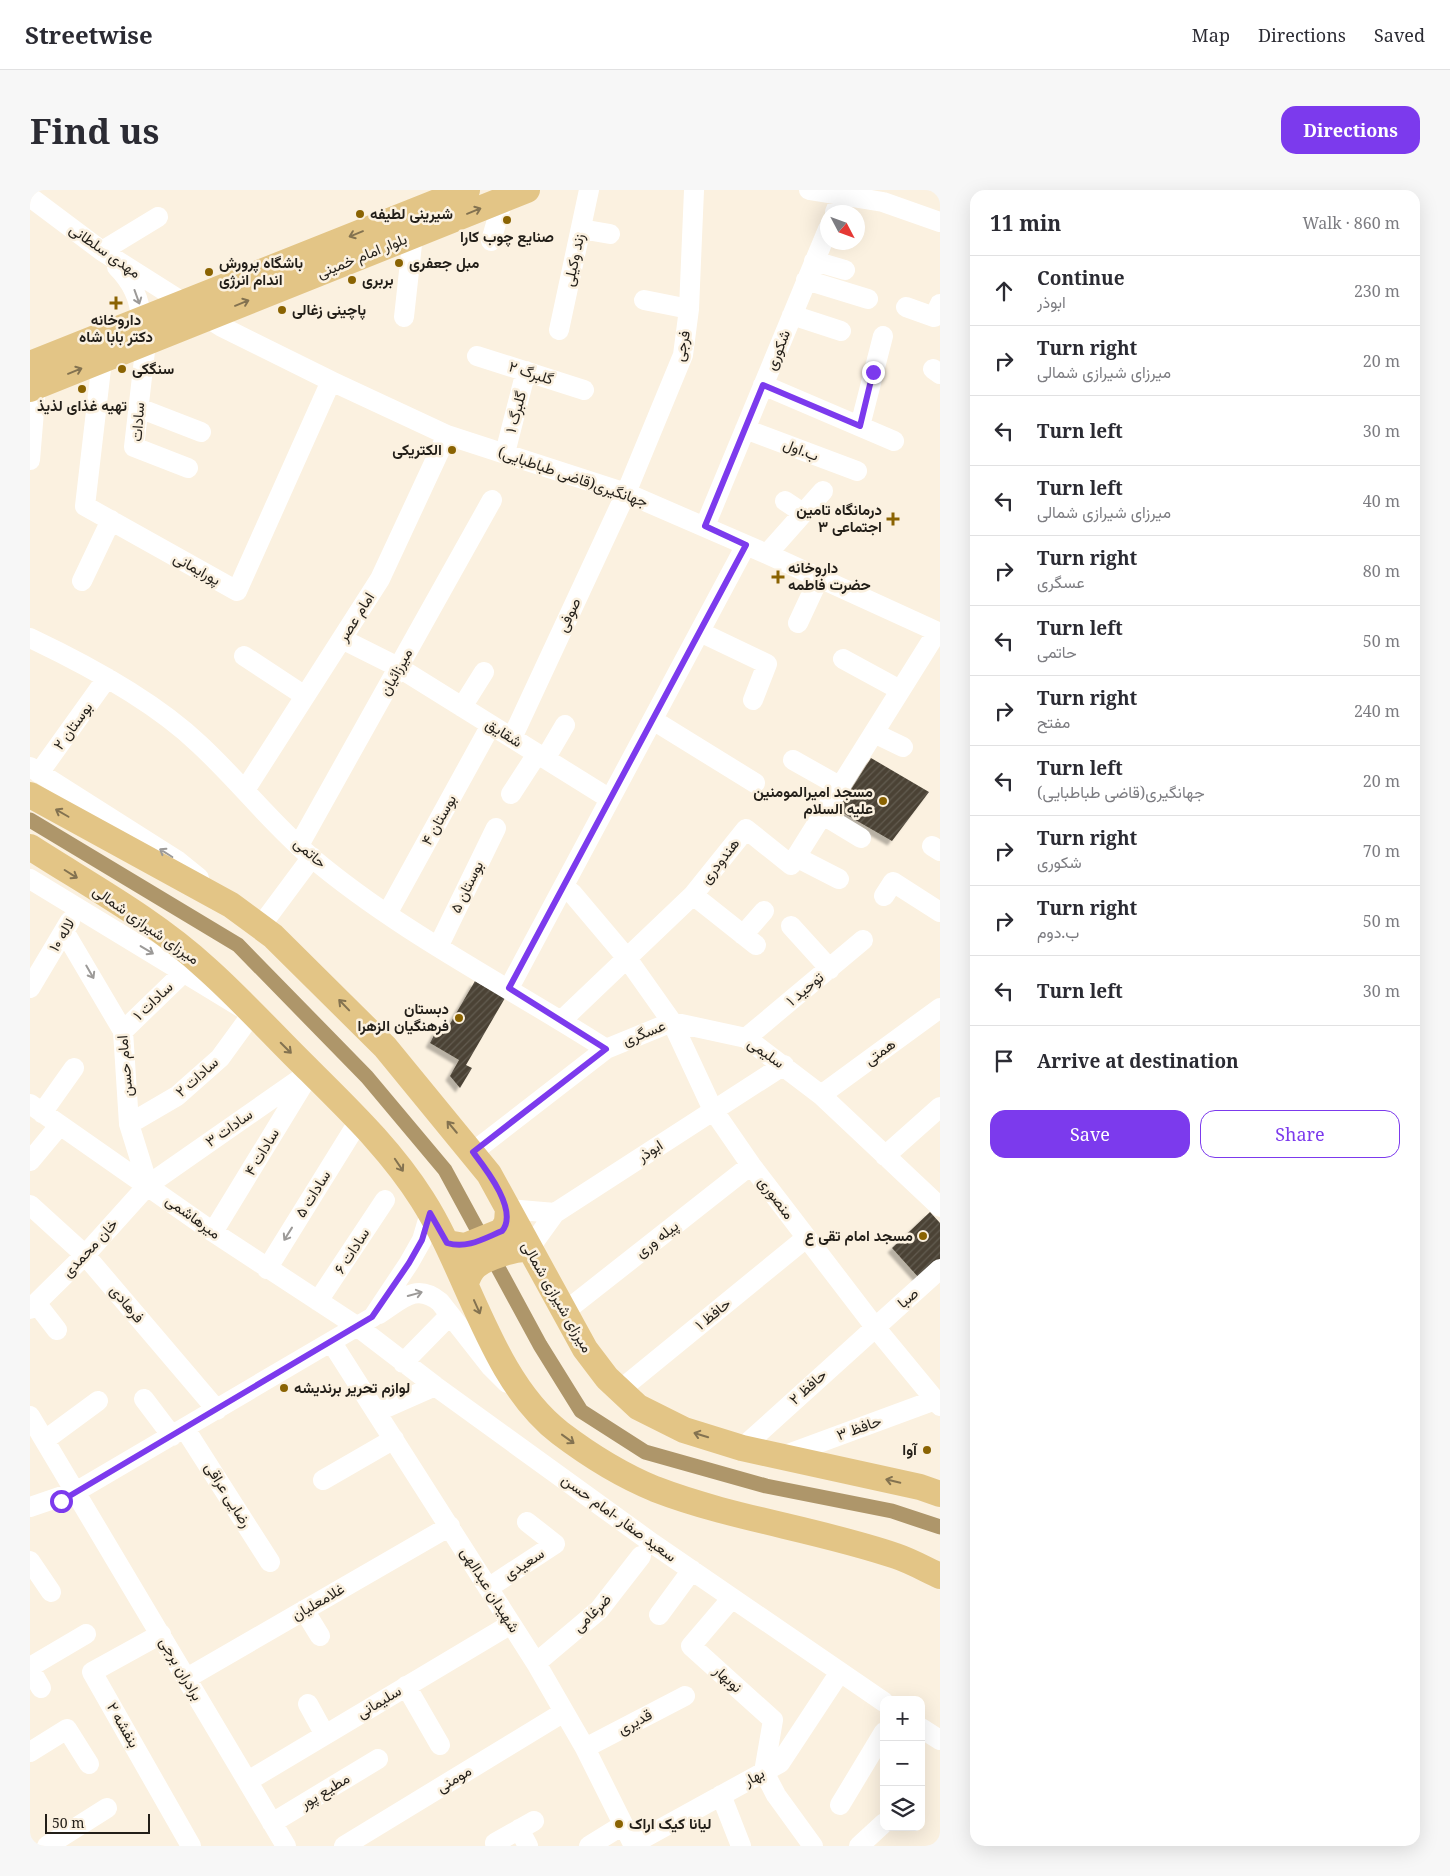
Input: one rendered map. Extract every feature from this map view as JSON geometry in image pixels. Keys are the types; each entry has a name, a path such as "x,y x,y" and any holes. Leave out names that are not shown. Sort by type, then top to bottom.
{"main road":[{"name":"بلوار امام خمینی","path":"32,380 144,330 207,318 412,224 466,190"},
{"name":"بلوار امام خمینی","path":"32,380 102,360 183,303 412,224 515,195"},
{"name":"میرزای شیرازی شمالی","path":"33,778 231,905 260,927 330,990 385,1047 473,1152 489,1174 513,1235 585,1349 607,1378 638,1407 684,1430 742,1448 940,1494"},
{"name":"میرزای شیرازی شمالی","path":"30,848 140,917 206,967 310,1072 360,1119 394,1158 430,1213 464,1259 489,1335 521,1394 557,1431 598,1460 653,1488 711,1508 896,1556 940,1576"},
{"path":"464,1259 513,1235"}],"street":[{"name":"زند وکیلی","path":"559,330 589,190"},
{"name":"فرجی","path":"626,493 683,355 689,309 694,190"},
{"path":"809,190 838,204 883,196 940,222"},
{"path":"491,241 515,195"},
{"name":"مهدی سلطانی","path":"30,197 102,251 207,318"},
{"path":"102,251 158,217"},
{"path":"404,317 412,224"},
{"path":"581,229 610,234"},
{"name":"شکوری","path":"705,526 820,247"},
{"name":"سادات","path":"102,251 131,283 140,307 144,330 134,447 188,468"},
{"path":"814,261 845,270"},
{"path":"806,280 868,299"},
{"path":"644,300 689,309"},
{"path":"906,307 934,317 940,304"},
{"path":"792,315 836,324"},
{"name":"جهانگیری(قاضی طباطبایی)","path":"207,318 331,381 447,435 626,493 705,526 938,633"},
{"path":"860,426 883,336"},
{"name":"گلبرگ ۲","path":"477,356 584,390"},
{"name":"پورایمانی","path":"102,360 85,506 236,591 331,381"},
{"name":"گلبرگ ۱","path":"505,453 526,371"},
{"path":"30,460 32,380"},
{"path":"763,385 894,441"},
{"path":"138,408 201,432"},
{"name":"ب.اول","path":"745,429 857,472"},
{"name":"امام عصر","path":"245,790 380,579 447,435"},
{"path":"767,554 823,491"},
{"name":"صوفی","path":"512,738 626,493"},
{"name":"میرزائیان","path":"260,927 305,851 398,668 492,500"},
{"path":"785,501 803,513"},
{"path":"82,581 111,520"},
{"path":"509,988 746,545"},
{"path":"798,623 819,578"},
{"path":"700,632 767,664 753,700"},
{"path":"839,879 796,857 900,690 938,633"},
{"name":"حاتمی","path":"30,638 107,678 174,723 198,743 305,851 388,914 438,947 562,1020 606,1049"},
{"name":"شقایق","path":"342,639 398,668 610,799"},
{"path":"244,656 305,696"},
{"path":"843,659 900,690"},
{"path":"462,707 484,672"},
{"name":"بوستان ۲","path":"33,778 107,678"},
{"path":"653,720 755,783"},
{"name":"بوستان ۴","path":"388,914 491,725"},
{"path":"511,794 565,725"},
{"path":"874,733 903,747"},
{"path":"793,760 840,787"},
{"path":"823,815 861,838"},
{"name":"بوستان ۵","path":"438,947 496,828"},
{"name":"هندودری","path":"562,1020 693,895 746,828 791,865 796,857"},
{"name":"میرزای شیرازی شمالی","path":"30,879 252,1014"},
{"path":"884,896 893,882 940,912"},
{"path":"572,893 626,957 672,1022"},
{"path":"693,895 750,940 764,911"},
{"name":"لاله ۱۰","path":"30,988 78,908"},
{"path":"791,926 805,953 830,968"},
{"name":"امام حسن","path":"64,931 123,1030 129,1124 148,1185"},
{"name":"توحید ۱","path":"746,1038 863,940"},
{"name":"سادات ۱","path":"123,1030 184,972"},
{"name":"همتی","path":"821,1095 940,1008"},
{"name":"سادات ۲","path":"129,1124 177,1096 220,1058 252,1014"},
{"name":"عسگری","path":"473,1152 606,1049 672,1022"},
{"name":"سلیمی","path":"672,1022 746,1038 821,1095 940,1207"},
{"name":"منصوری","path":"672,1022 713,1110 751,1165 875,1327 938,1403"},
{"name":"ابوذر","path":"513,1235 554,1213 784,1065"},
{"path":"36,1108 74,1068"},
{"name":"سادات ۳","path":"148,1185 310,1072"},
{"name":"سادات ۴","path":"213,1232 310,1072"},
{"name":"میرهاشمی","path":"36,1108 267,1269 318,1301 365,1322"},
{"path":"885,1156 940,1108"},
{"name":"سادات ۵","path":"267,1269 360,1119"},
{"path":"30,1161 60,1125"},
{"name":"پیله وری","path":"563,1313 751,1165"},
{"name":"خان محمدی","path":"33,1306 85,1255 148,1185"},
{"name":"سادات ۶","path":"318,1301 385,1200"},
{"name":"فرهادی","path":"31,1207 85,1255 217,1410"},
{"path":"365,1322 409,1263 422,1240 430,1213"},
{"path":"513,1235 554,1213"},
{"name":"حافظ ۱","path":"620,1390 806,1238"},
{"name":"صبا","path":"875,1327 940,1269"},
{"path":"30,1521 77,1491 332,1343 414,1292 423,1292 436,1299 497,1374 521,1394"},
{"path":"33,1306 57,1330"},
{"path":"403,1363 450,1315"},
{"name":"سعید صفار -امام حسن","path":"365,1322 403,1363 692,1570 880,1699"},
{"name":"حافظ ۲","path":"742,1448 875,1327"},
{"name":"شهیدان عبدالهی","path":"332,1343 536,1663 585,1748 633,1845"},
{"path":"376,1412 435,1386"},
{"name":"رضایی عراقی","path":"144,1399 179,1432 270,1562"},
{"path":"45,1440 98,1401"},
{"name":"حافظ ۳","path":"783,1456 938,1403"},
{"path":"30,1416 77,1491"},
{"path":"323,1480 394,1439"},
{"path":"30,1507 77,1491"},
{"name":"برادران برجی","path":"77,1491 286,1846"},
{"name":"سعیدی","path":"488,1588 555,1544 527,1522"},
{"name":"غلامعلیان","path":"187,1678 450,1526"},
{"name":"ضرغامی","path":"536,1663 599,1610 641,1556"},
{"path":"30,1561 51,1592"},
{"path":"660,1615 692,1570"},
{"name":"نوبهار","path":"732,1598 691,1646 773,1720 764,1772"},
{"path":"304,1610 320,1636"},
{"name":"سلیمانی","path":"248,1781 511,1624"},
{"path":"41,1688 30,1668 86,1634"},
{"name":"بنفشه ۲","path":"161,1634 92,1672 192,1846"},
{"name":"بهار","path":"633,1845 780,1763 840,1672"},
{"path":"406,1686 440,1745"},
{"name":"قدیری","path":"585,1748 685,1696"},
{"path":"308,1704 325,1735"},
{"name":"مومنی","path":"344,1846 564,1712"},
{"path":"30,1752 67,1729 89,1764"},
{"path":"925,1731 940,1740"},
{"path":"840,1805 880,1739"},
{"name":"مطیع پور","path":"272,1823 378,1759"},
{"path":"764,1772 776,1796 813,1846"},
{"path":"721,1795 741,1846"},
{"path":"47,1846 107,1808"},
{"path":"590,1846 623,1825"},
{"path":"859,1846 880,1826"},
{"path":"495,1843 527,1832"}],"building":[{"name":"مسجد امیرالمومنین علیه السلام","path":"871,758 929,792 892,841 838,810"},
{"path":"475,981 505,998 466,1065 472,1068 460,1088 450,1076 459,1060 430,1043 437,1030 444,1034"},
{"name":"مسجد امام تقی ع","path":"930,1212 940,1223 940,1259 919,1278 892,1248"}],"waterway":[{"path":"30,820 238,945 367,1077 445,1170 540,1345 581,1411 645,1452 766,1486 892,1511 940,1527"}],"place":[{"name":"شیرینی لطیفه","path":"360,214"},
{"name":"صنایع چوب کارا","path":"507,220"},
{"name":"مبل جعفری","path":"399,263"},
{"name":"باشگاه پرورش اندام انرژی","path":"209,272"},
{"name":"بربری","path":"352,280"},
{"name":"داروخانه دکتر بابا شاه","path":"116,303"},
{"name":"پاچینی زغالی","path":"282,310"},
{"name":"سنگکی","path":"122,369"},
{"name":"تهیه غذای لذیذ","path":"82,389"},
{"name":"الکتریکی","path":"452,450"},
{"name":"درمانگاه تامین اجتماعی ۳","path":"893,519"},
{"name":"داروخانه حضرت فاطمه","path":"778,577"},
{"name":"مسجد امیرالمومنین علیه السلام","path":"883,801"},
{"name":"دبستان فرهنگیان الزهرا","path":"459,1018"},
{"name":"مسجد امام تقی ع","path":"923,1236"},
{"name":"لوازم تحریر برندیشه","path":"284,1388"},
{"name":"آوا","path":"927,1450"},
{"name":"لیانا کیک اراک","path":"619,1824"}],"route":[{"path":"61,1501 358,1328 372,1317 396,1284 422,1240 430,1213 447,1243 456,1246 465,1246 502,1231 505,1227 508,1222 508,1209 489,1174 473,1152 606,1049 509,988 746,545 705,526 763,385 860,426 873,372"}]}
